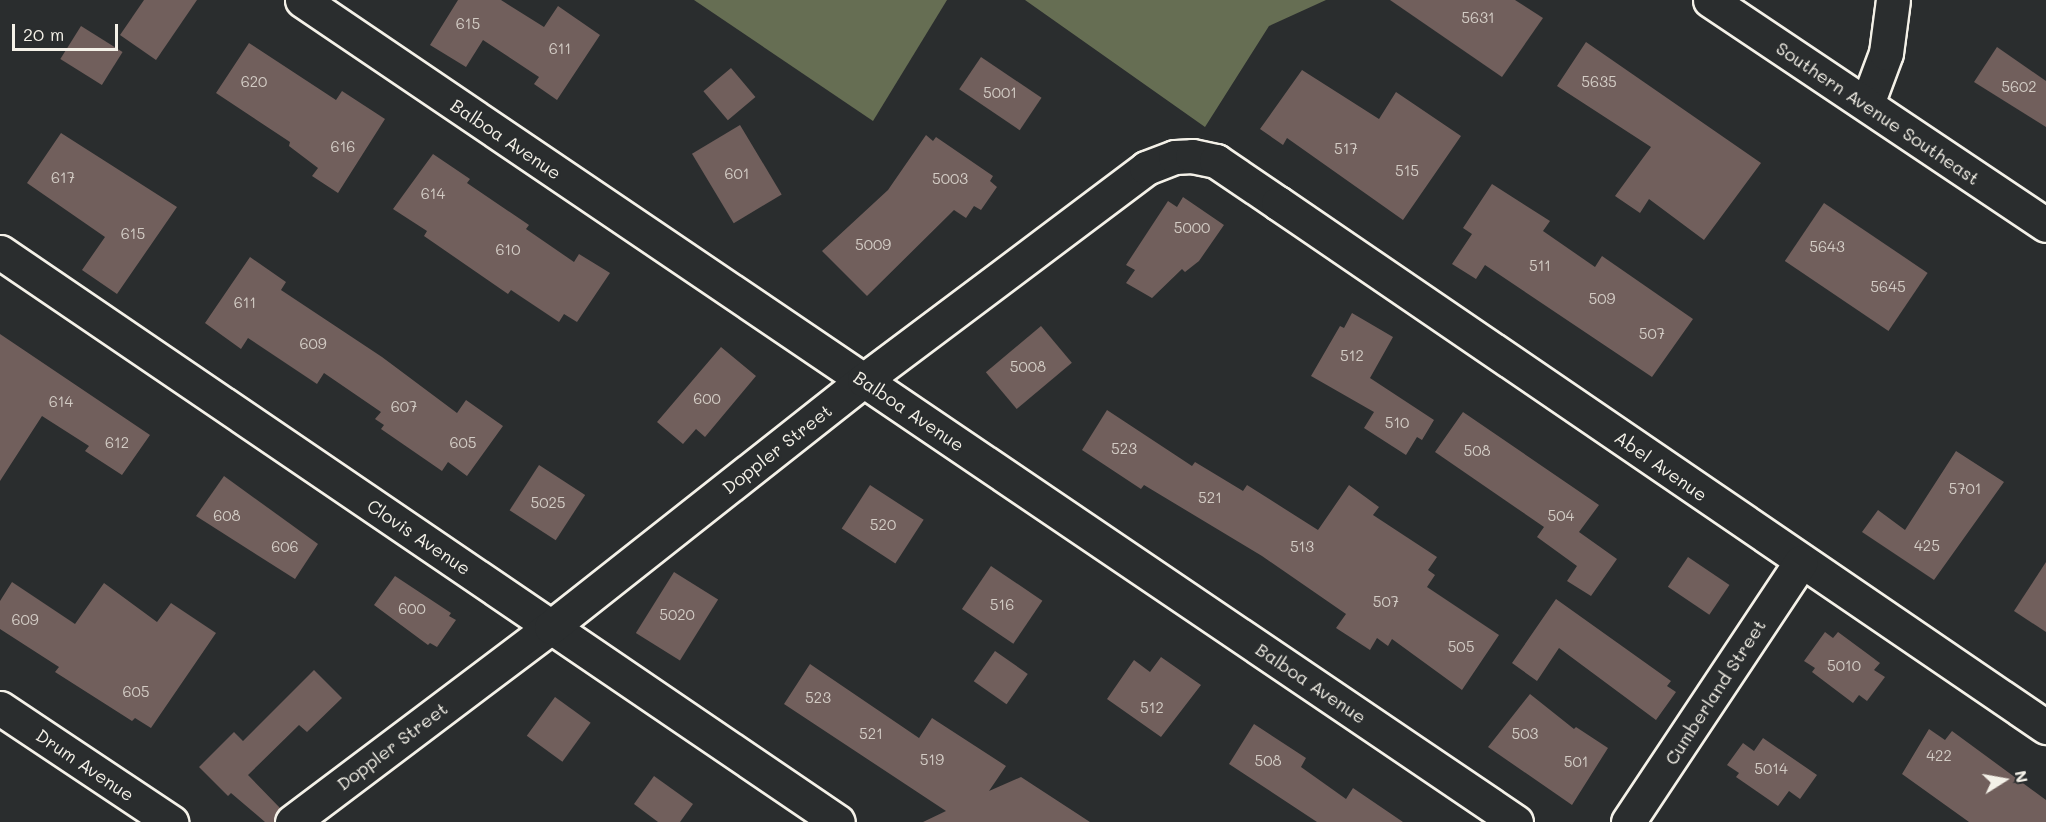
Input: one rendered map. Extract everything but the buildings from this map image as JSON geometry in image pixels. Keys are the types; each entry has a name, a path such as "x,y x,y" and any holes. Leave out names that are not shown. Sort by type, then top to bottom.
{"street":[{"name":"Balboa Avenue","path":"302,0 1516,822"},
{"name":"Southern Avenue Southeast","path":"1710,0 2046,225"},
{"path":"1867,104 1886,53 1893,0"},
{"name":"Doppler Street","path":"292,822 551,627 864,380 1158,162 1192,156 1216,161 1278,203"},
{"name":"Abel Avenue","path":"1278,203 2046,727"},
{"name":"Clovis Avenue","path":"0,252 838,822"},
{"name":"Cumberland Street","path":"1629,822 1801,562"},
{"name":"Drum Avenue","path":"0,708 171,822"}],"green space":[{"path":"694,0 947,0 873,121"},
{"path":"1025,0 1326,0 1269,26 1205,127"}]}
